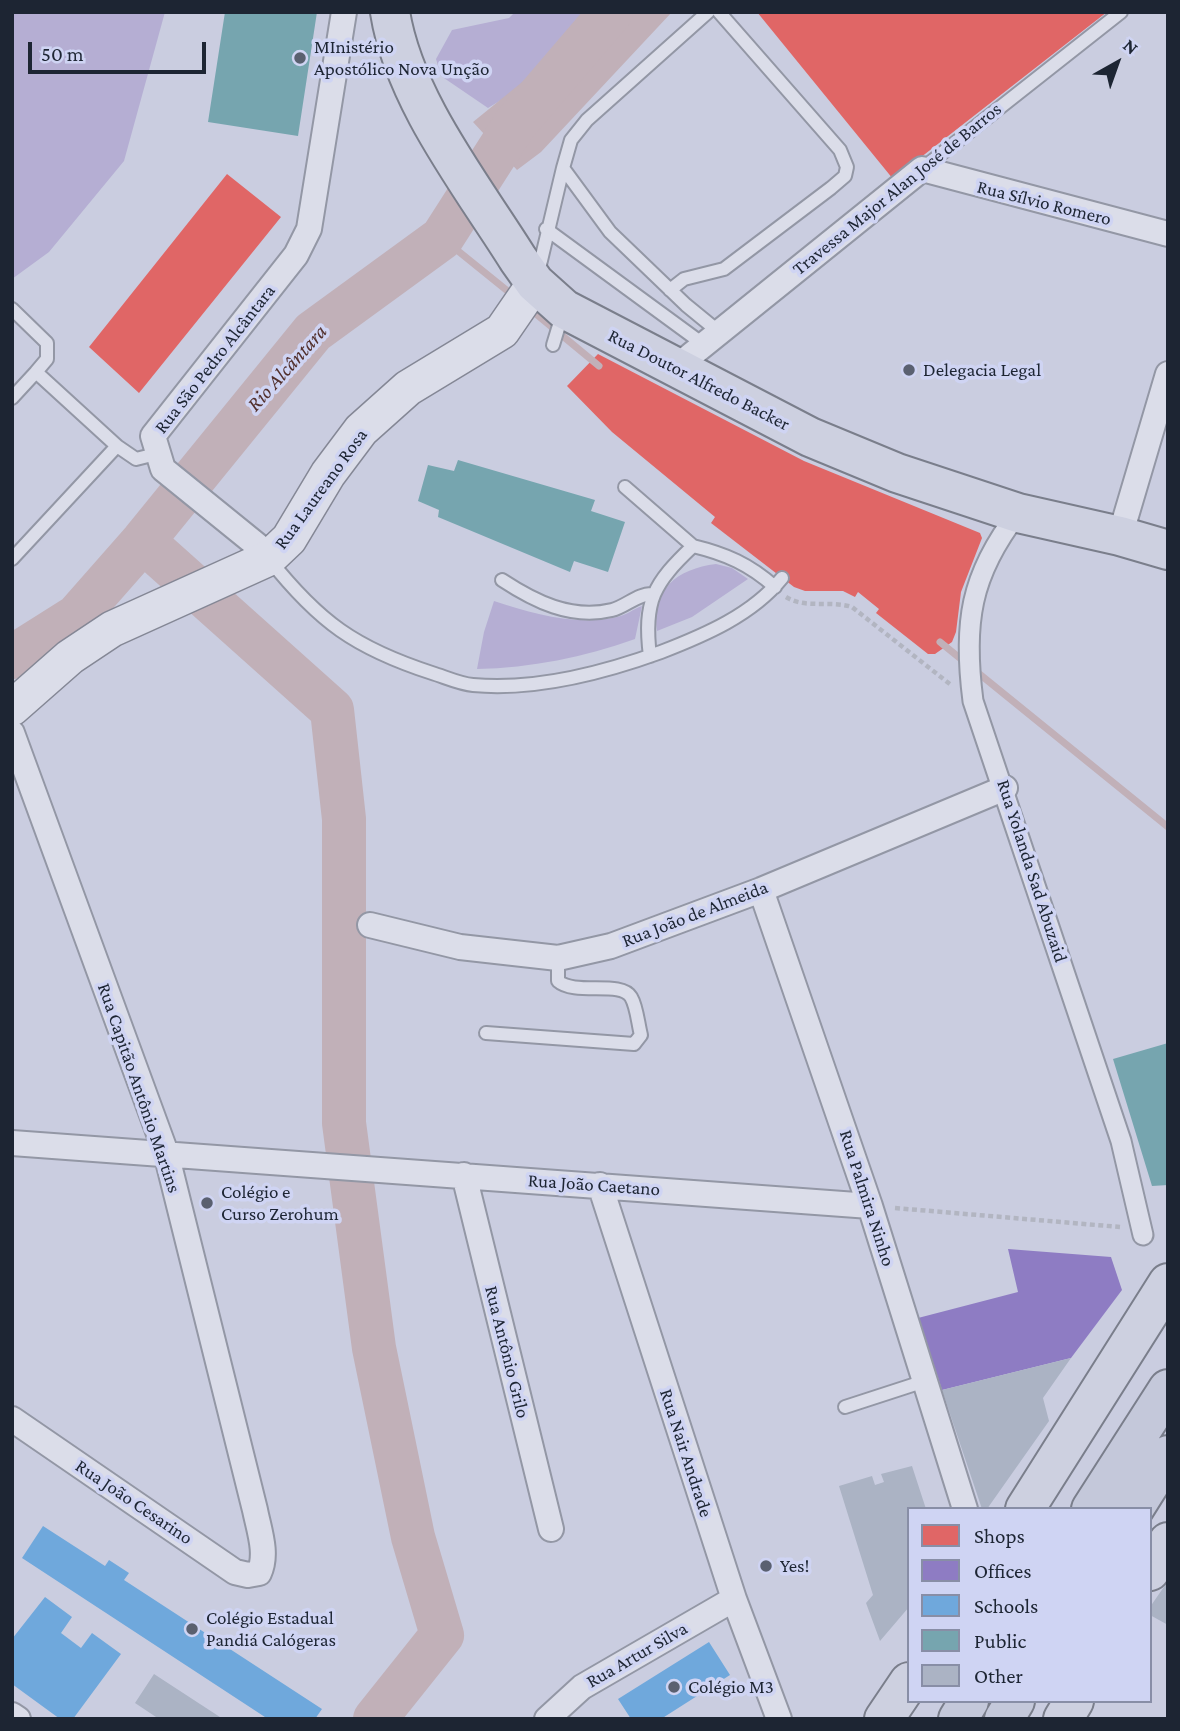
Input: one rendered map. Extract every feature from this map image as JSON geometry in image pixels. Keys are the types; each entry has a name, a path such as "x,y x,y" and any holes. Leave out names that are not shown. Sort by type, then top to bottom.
{"highway":[{"path":"1092,1507 1168,1389"},
{"path":"1135,1507 1165,1460"},
{"path":"958,1719 968,1703"},
{"path":"1004,1719 1014,1703"}],"main road":[{"name":"Rua Doutor Alfredo Backer","path":"390,12 396,43 421,103 522,291 564,309 699,348 810,438 897,473 1018,513 1121,536 1168,550"},
{"name":"Rua Laureano Rosa","path":"12,708 70,657 112,629 183,597 289,539 328,474 361,430 408,388 486,342 522,291"},
{"path":"1026,1507 1168,1283"},
{"path":"1152,1568 1168,1542"},
{"path":"884,1719 907,1685"},
{"path":"1063,1719 1073,1703"}],"street":[{"name":"Rua São Pedro Alcântara","path":"160,462 153,436 296,255 309,229 344,12"},
{"name":"Rua Sílvio Romero","path":"922,169 1168,234"},
{"name":"Travessa Major Alan José de Barros","path":"699,348 922,169"},
{"path":"1121,536 1168,374"},
{"path":"160,462 255,559"},
{"name":"Rua Yolanda Sad Abuzaid","path":"1018,513 994,544 982,568 973,610 967,660 974,701 1121,1141 1143,1235"},
{"name":"Rua Capitão Antônio Martins","path":"12,733 166,1153 255,1510 263,1551 263,1564 259,1573"},
{"name":"Rua João de Almeida","path":"370,925 460,947 558,958 611,946 761,890 1005,788"},
{"name":"Rua Palmira Ninho","path":"761,890 870,1206 964,1507"},
{"name":"Rua João Caetano","path":"12,1143 870,1206"},
{"name":"Rua Antônio Grilo","path":"464,1175 551,1529"},
{"name":"Rua Nair Andrade","path":"600,1185 734,1599 779,1719"},
{"name":"Rua João Cesarino","path":"12,1419 235,1572 248,1575 259,1573"},
{"name":"Rua Artur Silva","path":"547,1719 582,1687 734,1599"},
{"path":"12,1715 18,1719"}],"lane":[{"path":"522,291 546,229 570,140 587,120 708,12"},
{"path":"670,290 684,279 724,269 831,188 845,176 847,167 840,150 719,12"},
{"name":"Travessa Major Alan José de Barros","path":"922,169 1121,12"},
{"path":"563,168 610,232 670,290 699,348"},
{"path":"546,229 699,348"},
{"path":"12,309 47,343 47,359 12,398"},
{"path":"553,345 564,309"},
{"path":"36,372 117,446 136,459 160,462"},
{"path":"12,559 117,446"},
{"path":"255,559 305,604 350,638 399,662 471,685 583,677 650,656 733,619 758,604 779,582 732,556 693,546 625,487"},
{"path":"650,656 647,615 652,594 660,580 693,546"},
{"path":"502,580 532,599 557,608 587,613 611,610 645,593 652,594"},
{"path":"486,1033 634,1044 641,1035 631,996 622,990 565,988 558,981 558,958"},
{"path":"845,1407 925,1381"}],"path":[{"path":"779,582 789,600 807,604 836,602 852,607 921,664 974,701"},
{"path":"870,1206 1087,1222 1130,1228 1143,1235"}],"shaded area":[{"path":"12,12 165,12 124,161 49,252 12,279"},
{"path":"515,12 596,12 532,76 488,108 441,76 436,59 452,30 509,18"},
{"path":"596,12 672,12 541,152 517,170 473,122 553,57"},
{"path":"716,564 732,568 748,579 692,617 657,631 658,604 670,584 689,571"},
{"path":"494,601 540,614 585,620 617,617 642,606 635,639 557,660 477,669 484,632"}],"building: Shops":[{"path":"757,12 1107,12 893,179"},
{"path":"227,174 281,217 139,393 89,347"},
{"path":"598,354 804,461 980,533 982,538 961,592 956,632 952,642 935,654 928,654 876,613 879,609 858,592 855,597 843,591 805,591 794,587 711,523 715,517 612,432 567,386"}],"building: Offices":[{"path":"1008,1249 1111,1257 1122,1290 1071,1358 942,1390 918,1318 1018,1292"}],"building: Schools":[{"path":"43,1526 105,1566 109,1560 129,1573 124,1580 322,1709 315,1719 268,1719 22,1558"},
{"path":"45,1597 72,1617 61,1633 81,1648 92,1633 121,1654 73,1719 60,1719 12,1684 12,1639"},
{"name":"Colégio M3","path":"709,1642 730,1675 661,1719 631,1719 618,1699"}],"building: Public":[{"path":"225,12 317,12 298,136 208,122"},
{"path":"458,460 595,500 591,511 625,522 608,572 574,561 570,572 438,517 439,510 418,501 428,465 454,471"},
{"path":"1168,1043 1168,1185 1152,1186 1113,1059"}],"building: Other":[{"path":"1071,1358 1043,1398 1049,1421 988,1507 981,1507 942,1390"},
{"path":"912,1466 925,1507 907,1507 907,1609 880,1641 866,1603 873,1595 839,1486 872,1476 875,1485 884,1482 881,1474"},
{"path":"1168,1581 1168,1625 1152,1616 1152,1604"},
{"path":"154,1674 223,1719 159,1719 135,1703"}],"waterway":[{"name":"Rio Alcântara","path":"12,657 77,616 143,541 313,332 442,238 515,124 611,12"},
{"path":"442,238 515,297"},
{"path":"530,309 599,366"},
{"path":"143,541 332,710 344,819 344,1123 374,1348 413,1537 442,1635 375,1719"},
{"path":"940,642 1168,827"}],"place":[{"name":"MInistério Apostólico Nova Unção","path":"300,58"},
{"name":"Delegacia Legal","path":"909,370"},
{"name":"Colégio e Curso Zerohum","path":"207,1203"},
{"name":"Yes!","path":"766,1566"},
{"name":"Colégio Estadual Pandiá Calógeras","path":"192,1629"},
{"name":"Colégio M3","path":"674,1687"}]}
